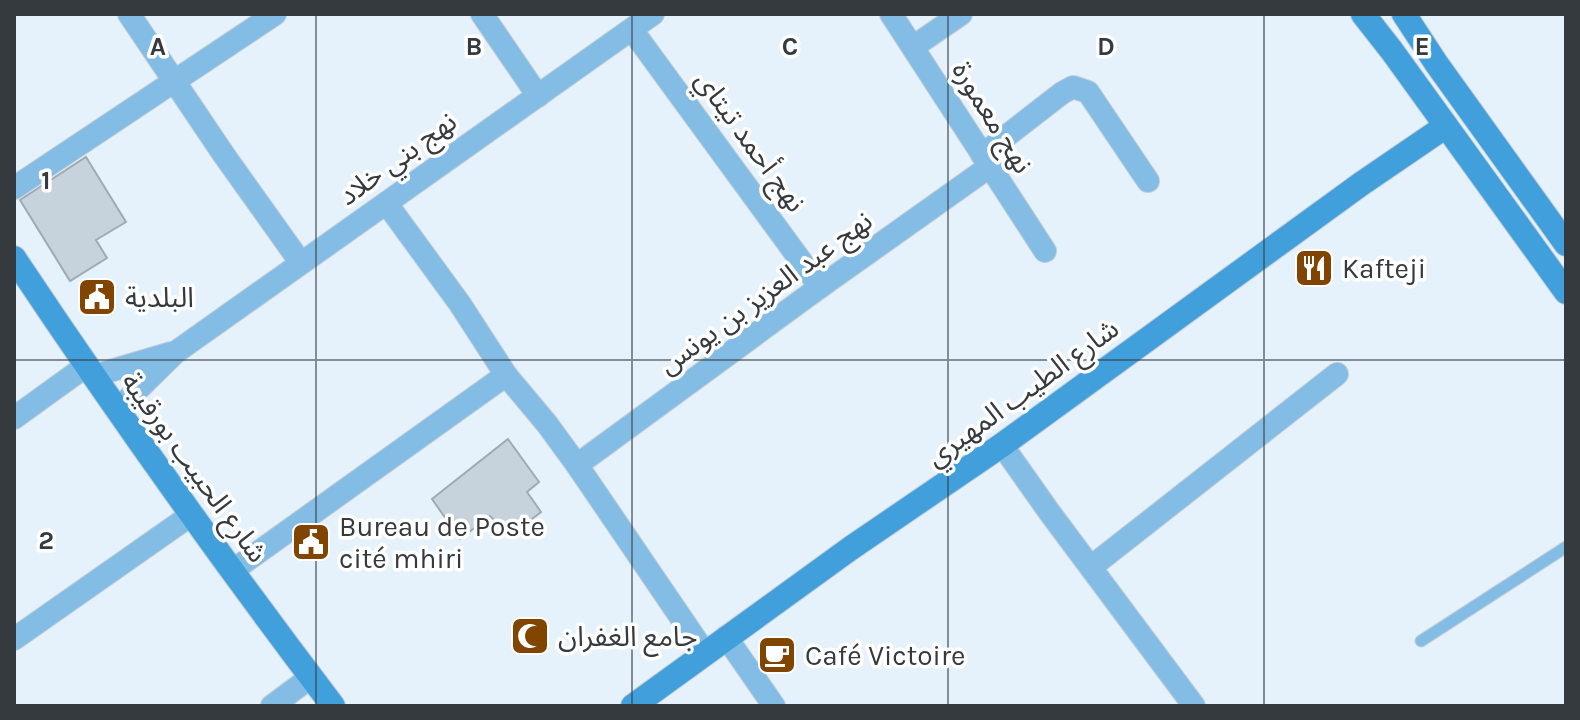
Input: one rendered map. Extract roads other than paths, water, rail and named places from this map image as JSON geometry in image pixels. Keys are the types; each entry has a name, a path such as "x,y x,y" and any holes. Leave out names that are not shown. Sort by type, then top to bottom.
{"street":[{"path":"129,14 301,263"},
{"path":"14,188 275,14"},
{"path":"482,14 538,96"},
{"name":"نهج بني خلاد","path":"117,410 176,352 653,14"},
{"name":"نهج معمورة","path":"891,14 1045,251"},
{"path":"913,47 961,14"},
{"path":"1363,14 1566,292"},
{"path":"1411,17 1436,63 1566,244"},
{"name":"نهج أحمد تيتاي","path":"632,30 820,287"},
{"name":"نهج عبد العزيز بن يونس","path":"577,465 986,161 1062,93 1073,87 1088,92 1148,181"},
{"name":"شارع الطيب المهيري","path":"633,706 1446,126"},
{"path":"387,204 460,304 506,375 577,465 705,653"},
{"name":"شارع الحبيب بورقيبة","path":"14,258 191,515 333,706"},
{"name":"نهج بني خلاد","path":"14,418 90,371 176,352"},
{"path":"1091,567 1337,374"},
{"path":"232,571 506,375"},
{"path":"1002,445 1194,706"},
{"path":"14,639 191,515"},
{"path":"726,637 774,706"},
{"path":"272,706 311,677"}],"lane":[{"path":"1421,641 1566,547"}],"place":[{"name":"Kafteji","path":"1314,268"},
{"name":"البلدية","path":"97,297"},
{"name":"Bureau de Poste cité mhiri","path":"311,542"},
{"name":"جامع الغفران","path":"530,636"},
{"name":"Café Victoire","path":"777,655"}]}
